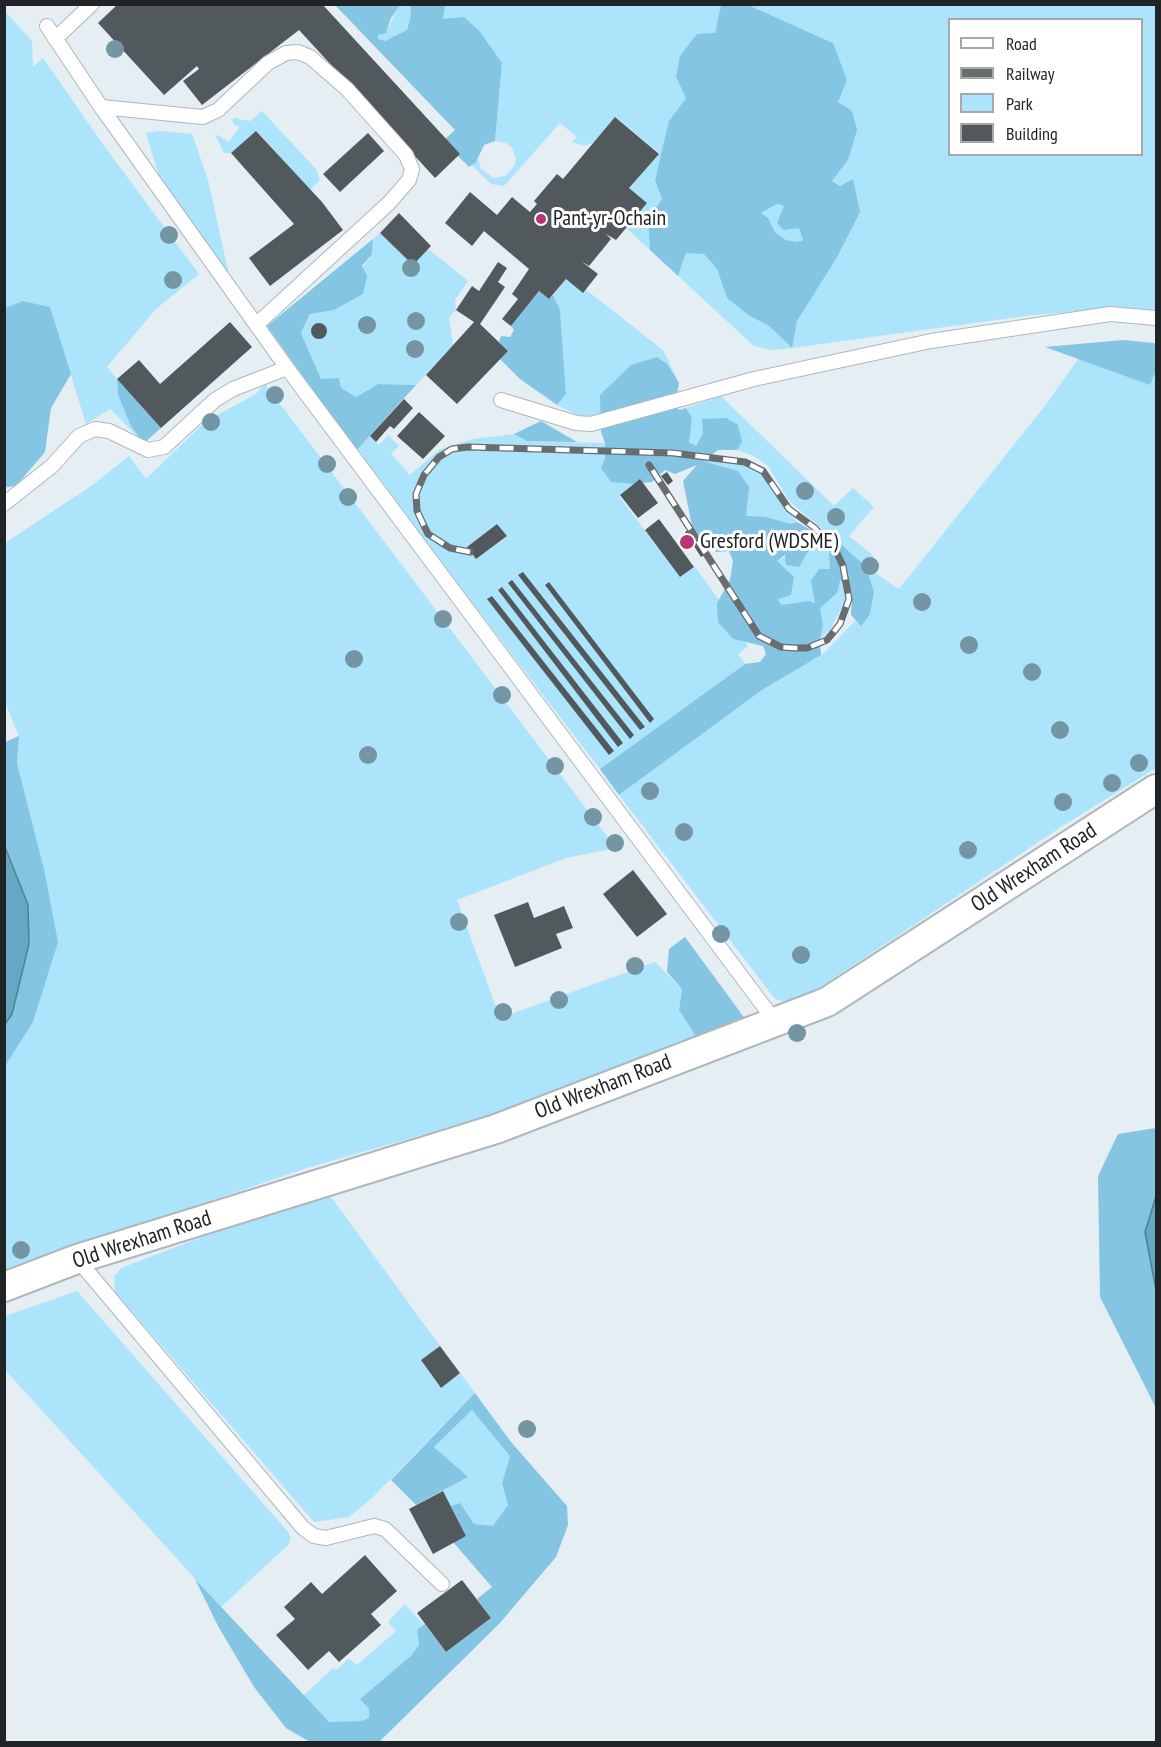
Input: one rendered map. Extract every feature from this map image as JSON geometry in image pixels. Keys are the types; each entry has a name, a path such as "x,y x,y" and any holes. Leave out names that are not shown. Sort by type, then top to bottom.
{"street":[{"name":"Old Wrexham Road","path":"4,1287 77,1259 496,1129 774,1020 827,1002 1156,789"}],"lane":[{"path":"55,39 92,4"},
{"path":"47,26 101,107 287,368 774,1020"},
{"path":"101,107 203,117 218,110 268,63 286,53 298,52 310,57 347,89 406,155 412,169 409,180 389,203 256,325"},
{"path":"501,400 576,423 591,424 754,379 931,341 1110,314 1156,318"},
{"path":"4,504 52,466 80,436 95,429 109,431 148,450 164,447 215,400 234,389 287,368"},
{"path":"77,1259 303,1528 314,1536 326,1538 374,1526 385,1529 442,1584"}],"green space":[{"path":"445,4 721,5 715,33 676,77 686,98 669,121 663,145 655,181 662,199 648,219 650,250 626,228 647,203 629,188 659,153 616,117 593,143 584,146 572,142 577,137 560,123 504,186 491,184 471,164 478,159 481,169 494,178 505,176 515,165 516,158 512,148 506,143 495,141 502,63 443,19"},
{"path":"399,5 410,5 411,15 407,30 385,41 378,39 378,34 386,33"},
{"path":"748,5 1156,5 1156,311 1112,309 1033,315 792,348 771,350 754,346 678,276 686,253 704,254 717,269 727,298 748,315 769,326 791,347 797,321 836,259 853,179 840,186 832,181 848,160 838,102 833,43"},
{"path":"4,10 32,41 33,67 43,58 105,147 199,274 156,309 107,367 117,379 118,395 144,443 110,409 86,424 50,307 23,301 5,308"},
{"path":"262,111 316,169 320,180 310,190 257,131 231,153 224,153 215,134 229,142 239,127 233,123 233,118 250,121"},
{"path":"159,131 192,134 208,180 231,284 159,176 146,133"},
{"path":"777,204 784,206 800,227 803,239 796,242 786,240 775,232 768,218 761,213"},
{"path":"380,233 431,251 468,281 455,300 456,310 449,318 453,345 416,385 378,384 356,397 321,379 301,333 310,314 334,310 372,254 373,239"},
{"path":"566,279 582,292 585,289 663,350 679,383 668,365 602,418 577,415 557,405 566,394 560,310 553,295"},
{"path":"1079,358 1149,384 1156,370 1156,768 1061,827 795,1004 775,999 619,795 762,690 825,652 855,621 861,625 841,545 789,501 768,466 754,456 737,450 742,442 703,433 696,446 688,441 692,419 686,408 721,396 834,506 853,488 874,507 849,536 874,556 866,567 899,589 1044,407"},
{"path":"265,384 616,848 566,858 457,900 500,1018 655,962 682,989 679,1010 698,1040 487,1116 307,1168 5,1271 4,1066 33,1022 44,869 17,763 19,736 5,702 5,543 91,486 129,456 146,479 206,421 256,394"},
{"path":"514,434 527,441 605,443 605,459 634,484 619,496 680,577 695,567 719,600 717,603 733,639 745,642 748,646 738,654 745,664 600,769 404,514 394,497 356,451 370,436 379,445 388,435 399,446 391,454 410,475 440,449 473,439","holes":["497,524 507,537 476,559 467,547"]},
{"path":"705,459 743,464 761,473 797,522 791,524 766,517 746,517 746,505 702,461"},
{"path":"811,530 831,550 830,570 816,604 781,605 777,599 777,561 814,541"},
{"path":"840,581 844,581 846,600 830,630 820,639 823,625 820,607"},
{"path":"326,1190 440,1346 421,1360 440,1387 460,1373 475,1393 372,1498 349,1517 314,1522 115,1292 114,1277 121,1268"},
{"path":"77,1291 289,1533 291,1538 288,1545 221,1607 5,1370 5,1316"},
{"path":"472,1410 510,1456 502,1483 508,1505 493,1527 474,1524 451,1506 443,1491 467,1477 434,1447"},
{"path":"405,1604 424,1625 417,1631 419,1645 411,1657 360,1699 369,1709 370,1718 361,1721 329,1722 303,1696 333,1668 336,1670 349,1659 357,1665 396,1631 388,1622"}],"shaded area":[{"path":"335,5 400,5 391,18 386,33 378,35 378,39 385,41 407,30 411,15 410,5 445,5 443,19 464,17 480,32 502,63 495,141 484,145 476,162 469,167 458,156 460,154 445,139 455,130"},
{"path":"721,5 748,5 833,43 847,80 838,102 852,111 857,130 848,160 832,181 840,186 853,179 860,212 836,259 797,321 792,348 769,326 748,315 727,298 717,269 704,254 686,253 678,276 650,250 648,219 662,199 655,181 663,145 669,121 686,98 676,77 680,56 697,34 715,33","holes":["777,204 784,206 777,223 784,230 799,228 803,240 796,242 786,240 775,232 768,218 761,213"]},
{"path":"373,239 372,254 362,266 367,276 363,294 334,310 310,314 301,333 321,379 339,378 341,388 356,397 378,384 416,385 356,451 267,326"},
{"path":"539,291 549,299 553,295 560,310 566,394 557,405 520,379 500,359 508,351 499,342 501,336 510,337 514,330 511,326"},
{"path":"23,301 50,307 71,374 51,408 45,452 16,486 5,487 5,308"},
{"path":"1123,340 1154,343 1156,370 1150,385 1045,347"},
{"path":"657,357 668,365 679,383 675,405 679,410 686,408 692,418 689,442 696,446 703,433 702,419 726,418 738,425 742,442 737,450 718,450 703,461 738,471 749,487 746,516 766,517 791,524 797,522 811,530 814,541 799,567 786,565 785,555 777,561 794,577 791,595 778,599 781,605 810,601 815,604 811,581 819,569 830,569 829,554 834,544 824,529 866,567 874,592 870,614 861,626 851,615 852,597 849,582 840,581 837,593 820,608 823,625 820,639 821,655 762,690 619,795 600,769 745,664 760,662 766,654 763,646 733,639 718,622 717,603 730,580 733,561 729,551 717,552 708,548 692,526 683,481 697,465 675,474 665,470 652,482 634,484 611,482 601,468 605,459 605,443 601,432 600,395 631,365"},
{"path":"117,379 161,428 144,443 131,426 118,395"},
{"path":"541,421 577,442 527,441 514,434"},
{"path":"19,736 17,763 44,869 58,942 33,1022 5,1066 5,1024 12,1013 29,944 28,905 5,844 5,742"},
{"path":"4,844 28,905 29,944 12,1014 5,1024"},
{"path":"685,937 746,1020 698,1040 679,1010 682,989 667,972 669,949"},
{"path":"1156,1128 1156,1196 1145,1232 1156,1290 1156,1408 1100,1297 1098,1176 1118,1134"},
{"path":"1156,1196 1156,1290 1145,1232"},
{"path":"475,1393 511,1442 567,1506 568,1525 556,1557 499,1624 379,1742 310,1742 286,1728 254,1687 218,1626 195,1579 329,1722 361,1721 369,1718 369,1709 360,1699 411,1656 419,1645 417,1630 425,1624 446,1652 491,1618 477,1599 492,1587 453,1542 466,1536 451,1506 460,1503 474,1524 493,1526 508,1505 502,1483 510,1456 472,1410 434,1447 468,1477 416,1505 391,1480"}],"building":[{"path":"118,4 322,4 460,154 435,178 299,30 202,105 183,81 199,69 197,66 164,95 98,23"},
{"name":"Pant-yr-Ochain","path":"615,117 659,154 629,188 647,203 616,240 606,234 611,239 589,266 581,261 598,274 583,293 566,279 549,299 539,291 511,326 502,319 518,299 512,294 529,269 484,231 472,246 445,223 470,192 497,215 512,197 530,212 537,204 534,201 557,174 563,179"},
{"path":"256,131 322,202 343,230 270,286 249,258 294,224 231,153"},
{"path":"368,133 384,151 340,192 323,174"},
{"path":"399,213 431,246 413,265 380,233"},
{"path":"498,262 507,268 498,282 505,287 480,324 508,351 457,404 426,375 474,322 456,310 472,286 479,291"},
{"path":"230,322 252,347 161,428 117,379 139,360 160,384"},
{"path":"319,323 325,325 327,331 325,337 319,339 313,337 311,331 313,325"},
{"path":"404,399 413,408 394,429 390,426 376,442 370,436"},
{"path":"419,412 445,436 423,459 397,436"},
{"path":"667,472 673,481 668,485 661,476"},
{"path":"640,479 658,503 638,518 620,495"},
{"path":"659,519 694,567 680,577 645,530"},
{"path":"497,524 507,536 476,559 467,547"},
{"path":"692,528 708,553 701,557 685,532"},
{"path":"523,572 645,727 640,730 518,575"},
{"path":"512,580 634,735 630,739 508,583"},
{"path":"549,582 654,719 650,723 545,585"},
{"path":"502,587 623,743 618,747 498,590"},
{"path":"492,596 614,751 609,755 487,599"},
{"path":"633,870 667,914 637,937 603,894"},
{"path":"528,902 534,918 564,906 573,928 556,934 562,948 515,967 494,915"},
{"path":"440,1346 460,1373 441,1388 421,1360"},
{"path":"443,1491 466,1536 433,1554 409,1509"},
{"path":"365,1555 397,1591 371,1614 381,1625 339,1662 329,1651 308,1670 276,1635 295,1619 284,1607 311,1582 322,1594"},
{"path":"462,1580 491,1618 446,1652 417,1613"}],"railway":[{"path":"470,552 450,548 428,534 417,511 416,494 424,475 439,457 452,449 468,447 673,453 745,462 763,471 789,509 815,528 837,553 843,566 849,599 840,624 827,640 807,648 794,648 781,647 759,636 649,465"}],"place":[{"name":"Pant-yr-Ochain","path":"541,219"},
{"name":"Gresford (WDSME)","path":"687,542"}]}
